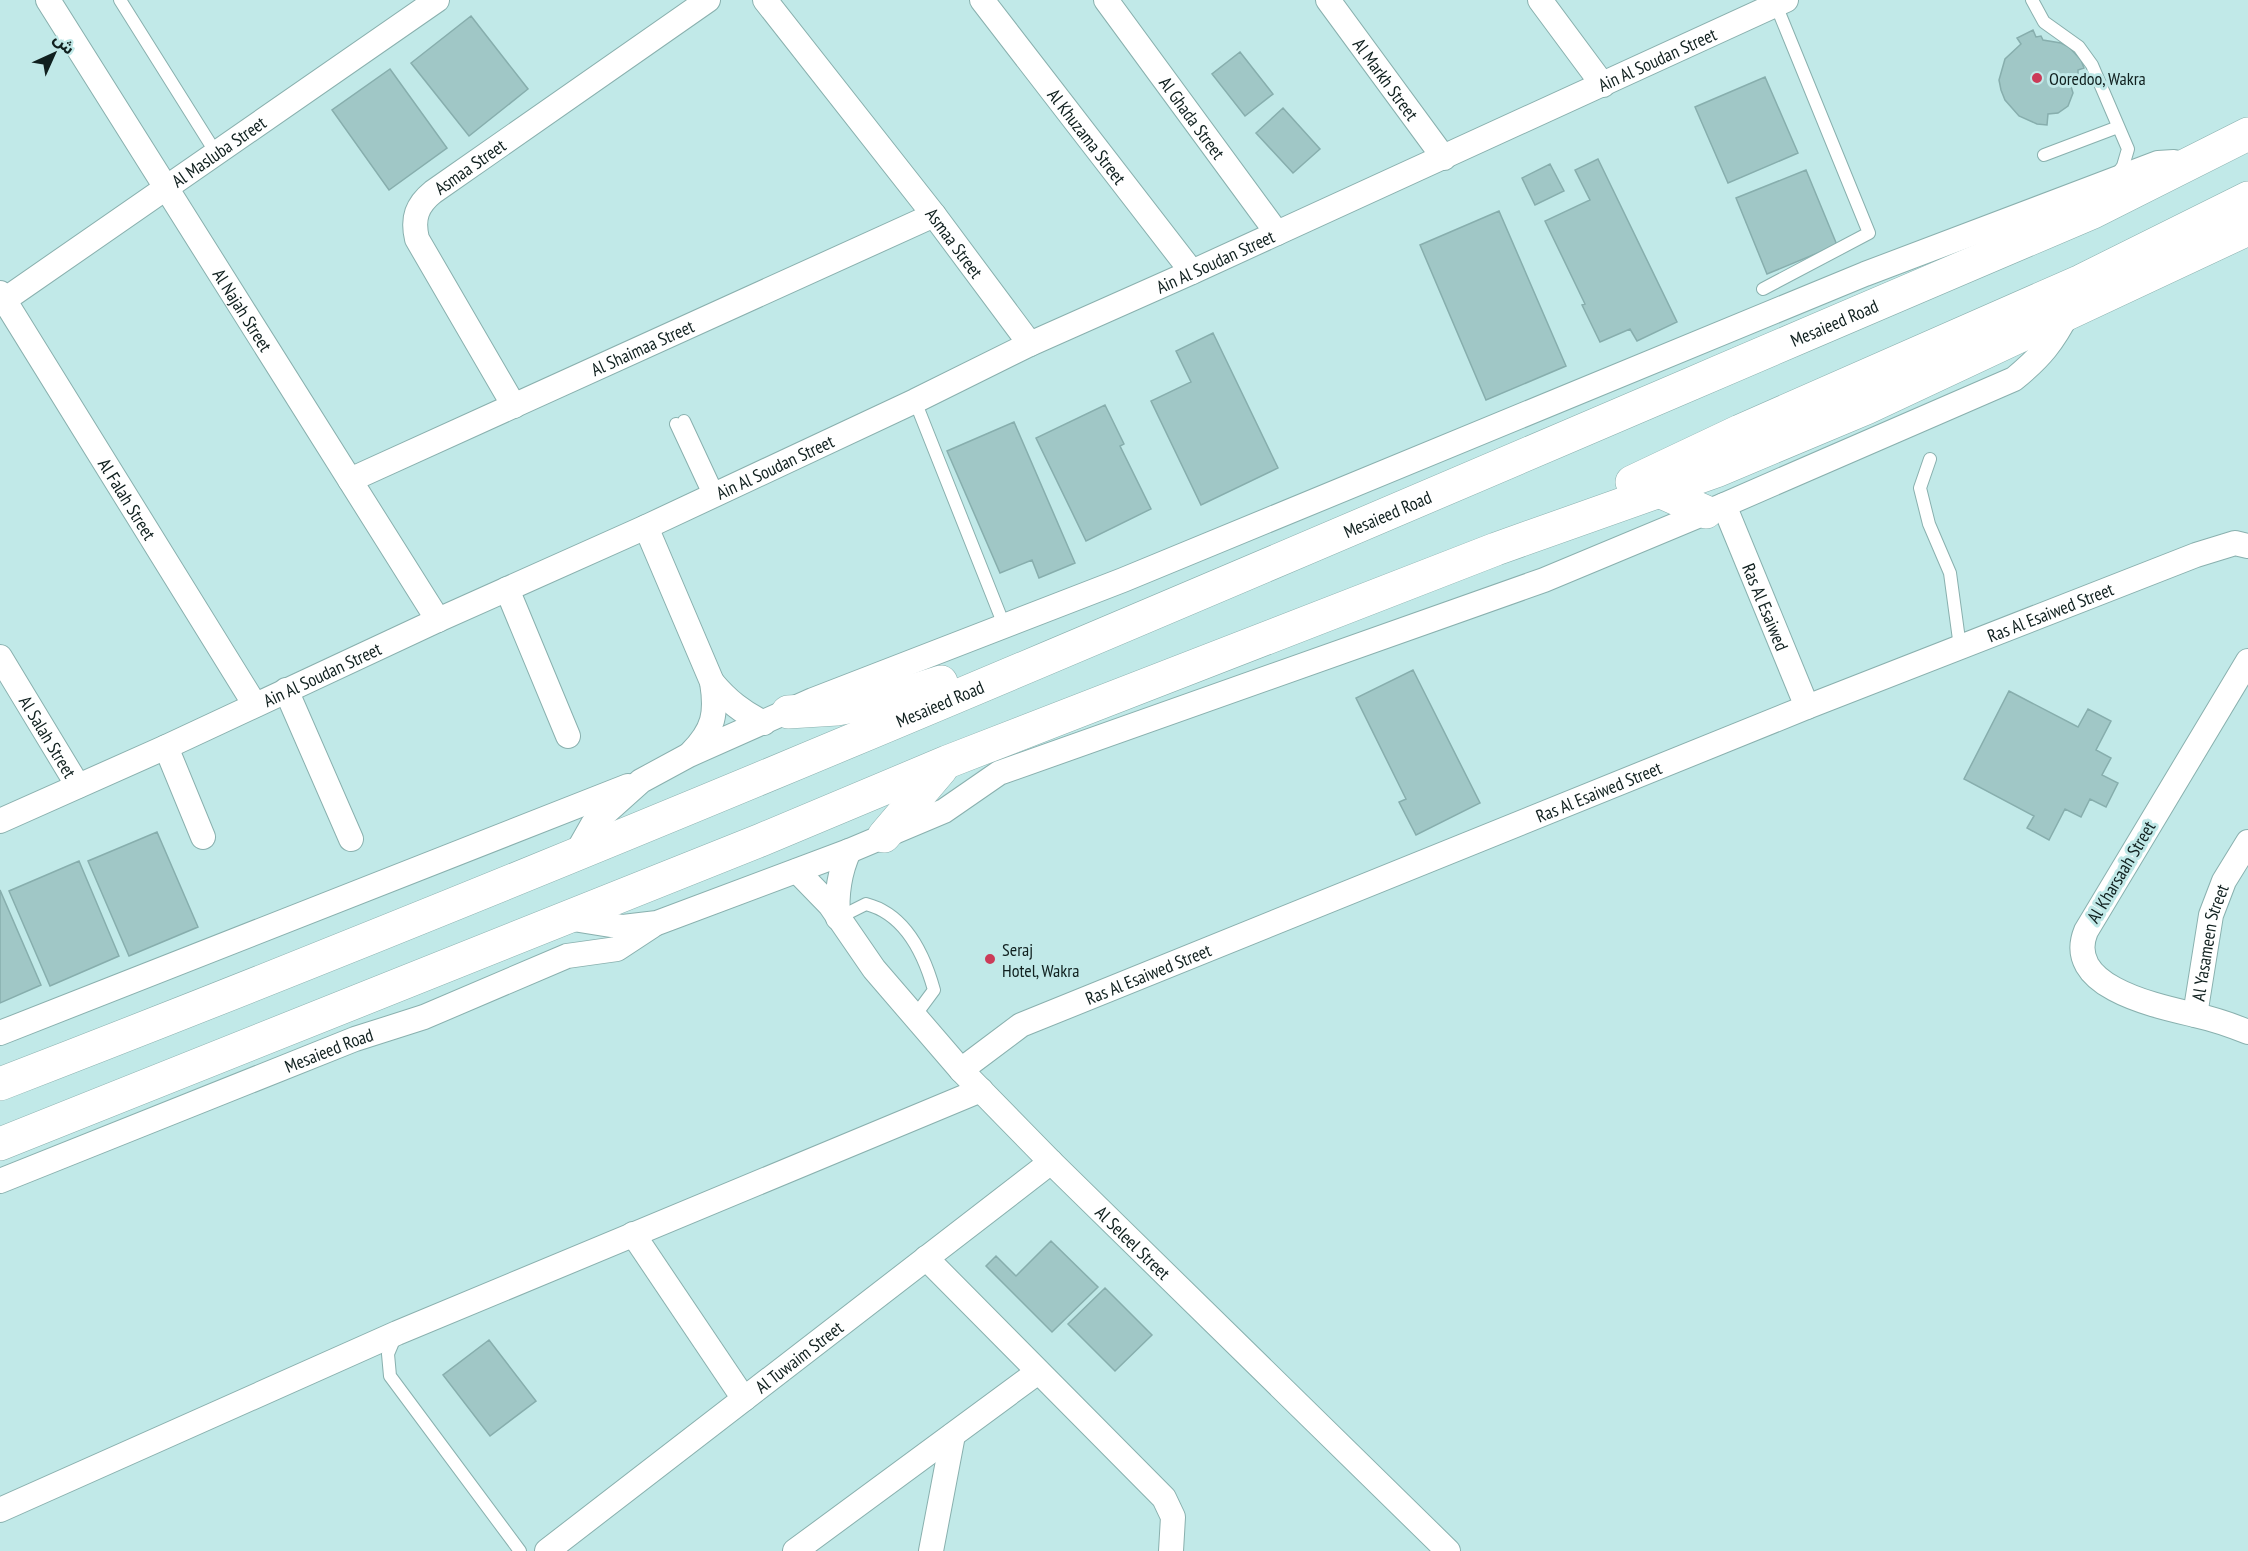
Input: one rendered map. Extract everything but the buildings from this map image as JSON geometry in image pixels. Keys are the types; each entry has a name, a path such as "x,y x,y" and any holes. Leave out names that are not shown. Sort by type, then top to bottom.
{"highway":[{"name":"Mesaieed Road","path":"0,1084 346,948 1110,631 2093,212 2248,134"},
{"path":"1496,549 1668,464 2081,280 2248,198"},
{"name":"Mesaieed Road","path":"0,1144 860,800 947,762 1496,549 1716,471 1866,408 2069,311 2248,230"},
{"path":"2146,276 2215,269 2248,255"},
{"path":"1659,491 1715,509"},
{"path":"776,718 881,701 1110,631"},
{"path":"884,836 947,762"}],"street":[{"name":"Al Najah Street","path":"48,0 438,620"},
{"name":"Al Masluba Street","path":"1,299 437,0"},
{"name":"Asmaa Street","path":"514,406 417,239 414,225 416,212 422,201 433,192 708,0"},
{"name":"Asmaa Street","path":"765,0 934,215 1030,344"},
{"name":"Al Khuzama Street","path":"982,0 1192,272"},
{"name":"Al Ghada Street","path":"1106,0 1277,233"},
{"name":"Al Markh Street","path":"1328,0 1444,158"},
{"path":"1540,0 1603,85"},
{"name":"Ain Al Soudan Street","path":"0,821 166,747 438,620 646,528 1030,344 1444,158 1778,2"},
{"name":"Mesaieed Road","path":"0,1033 641,781 689,755 813,700 1134,575 1865,274 2158,163 2194,162"},
{"name":"Al Shaimaa Street","path":"350,480 934,215"},
{"name":"Al Falah Street","path":"1,299 255,705"},
{"name":"Mesaieed Road","path":"0,1181 355,1038 424,1017 567,956 617,949 657,923 849,851 946,810 999,773 1544,580 1715,509 2014,379 2035,362 2052,342 2069,311"},
{"name":"Ras Al Esaiwed","path":"1715,509 1807,707"},
{"path":"646,528 712,682 716,702 713,722 704,740 689,755"},
{"name":"Ras Al Esaiwed Street","path":"961,1070 1021,1025 1960,647 2196,555 2235,543 2248,546"},
{"path":"507,589 568,736"},
{"name":"Al Salah Street","path":"0,657 78,786"},
{"name":"Al Kharsaah Street","path":"2248,661 2085,930 2081,945 2088,969 2102,980 2139,1000 2170,1011 2195,1015 2248,1032"},
{"path":"712,682 727,700 744,713 776,718"},
{"path":"286,690 351,839"},
{"path":"166,747 203,837"},
{"name":"Mesaieed Road","path":"576,854 593,824 641,781"},
{"name":"Al Yasameen Street","path":"2195,1015 2211,915 2224,881 2248,842"},
{"path":"838,918 838,883 849,851"},
{"name":"Al Seleel Street","path":"797,871 820,892 874,969 961,1070 1051,1162 1448,1551"},
{"name":"Mesaieed Road","path":"567,918 623,927 657,923"},
{"path":"0,1510 397,1332 981,1090"},
{"name":"Al Tuwaim Street","path":"547,1551 1051,1162"},
{"path":"633,1234 744,1399"},
{"path":"926,1258 1164,1498 1173,1517 1171,1551"},
{"path":"795,1551 1038,1372"},
{"path":"931,1551 953,1435"}],"lane":[{"path":"120,0 216,153"},
{"path":"2032,0 2044,21 2071,40 2092,65 2128,149 2142,158 2158,163"},
{"path":"1763,289 1869,233 1778,2"},
{"path":"2044,155 2118,127"},
{"path":"2113,180 2123,166 2128,149"},
{"path":"915,401 1004,625"},
{"path":"680,423 714,495"},
{"path":"1930,459 1920,488 1929,524 1950,573 1960,647"},
{"path":"838,918 866,904 882,908 899,921 918,948 930,974 934,990 914,1017"},
{"path":"397,1332 388,1354 390,1376 520,1551"}],"place":[{"name":"Ooredoo, Wakra","path":"2037,78"},
{"name":"Seraj Hotel, Wakra","path":"990,959"}]}
